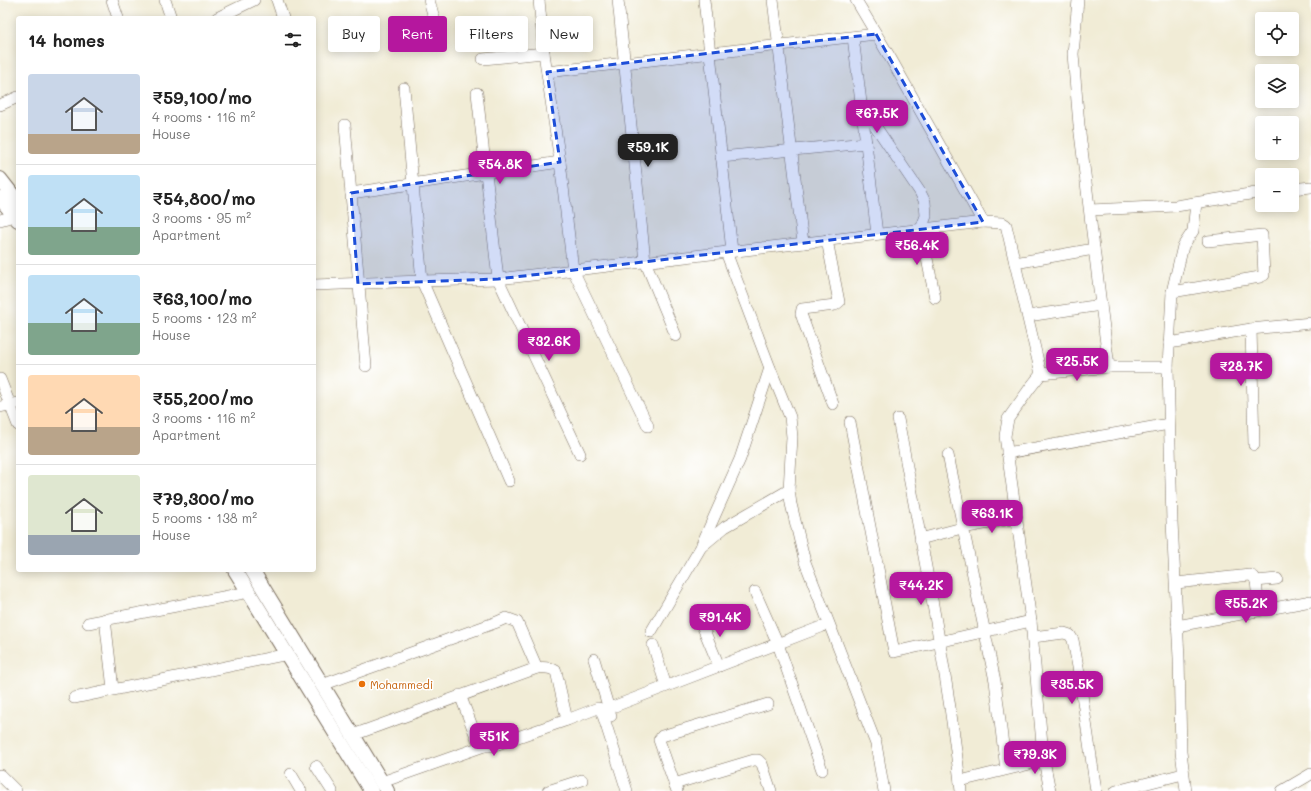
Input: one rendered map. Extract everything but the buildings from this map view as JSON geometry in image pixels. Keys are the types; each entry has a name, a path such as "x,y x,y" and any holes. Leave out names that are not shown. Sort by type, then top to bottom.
{"street":[{"path":"112,0 117,16"},
{"path":"165,0 170,16"},
{"path":"221,16 254,0"},
{"path":"277,0 281,16"},
{"path":"429,0 433,16"},
{"path":"539,0 546,72 560,162 573,270 648,426"},
{"path":"618,0 646,261 676,336"},
{"path":"704,0 721,157 729,252 770,368 790,417 792,437 789,490 791,504 808,572 876,744 884,791"},
{"path":"773,0 802,243"},
{"path":"856,0 983,222"},
{"path":"1078,0 1072,54 1094,249 1110,367"},
{"path":"546,72 626,64 876,34"},
{"path":"853,37 877,234"},
{"path":"483,59 544,53"},
{"path":"404,88 422,281 509,481"},
{"path":"477,93 498,279 580,454"},
{"path":"0,105 16,98"},
{"path":"862,105 920,192 925,202 926,216 921,229 935,298"},
{"path":"345,125 366,366"},
{"path":"721,157 866,143"},
{"path":"351,193 560,162"},
{"path":"0,179 16,199"},
{"path":"1299,188 1311,187"},
{"path":"1090,210 1176,206 1255,193"},
{"path":"0,198 16,218"},
{"path":"1186,791 1180,752 1176,583 1172,522 1168,367 1172,292 1182,246 1193,231 1196,203"},
{"path":"0,220 16,218"},
{"path":"316,285 498,279 983,222 1003,223 1006,225 1041,374"},
{"path":"1172,292 1260,277 1264,275 1262,235 1208,241"},
{"path":"828,240 839,302 835,305 802,309 801,314 833,404"},
{"path":"1015,263 1094,249"},
{"path":"1028,316 1101,305"},
{"path":"1169,343 1251,329 1311,323"},
{"path":"1251,329 1254,445"},
{"path":"1050,791 1044,755 1032,621 1005,436 1008,419 1041,374 1110,367 1168,367"},
{"path":"651,632 701,546 740,459 770,368"},
{"path":"0,379 16,420"},
{"path":"898,419 939,642 960,786 1006,769 1038,762 1044,755"},
{"path":"850,422 894,652 1032,621"},
{"path":"1007,453 1169,424"},
{"path":"948,454 962,528 995,681 1006,769"},
{"path":"701,546 725,527 789,490"},
{"path":"920,539 962,528 1017,518"},
{"path":"236,572 288,654 380,788"},
{"path":"253,572 354,736 380,788"},
{"path":"1176,583 1250,575 1254,577 1256,581 1259,610"},
{"path":"1256,581 1277,580"},
{"path":"88,623 249,592"},
{"path":"755,592 778,644 822,770"},
{"path":"1177,626 1311,601"},
{"path":"322,685 506,618 517,622 537,668"},
{"path":"699,618 719,666"},
{"path":"106,619 113,689"},
{"path":"380,788 484,746 492,746 598,708 606,710 821,627"},
{"path":"1033,638 1064,634 1070,635 1073,640 1080,675 1096,791"},
{"path":"652,644 666,686"},
{"path":"74,698 288,654"},
{"path":"594,659 627,791"},
{"path":"354,736 537,668 551,668 556,672 567,720"},
{"path":"460,696 477,739 484,746"},
{"path":"768,704 662,736 659,740 675,788 754,760 758,760 762,764 771,791"},
{"path":"606,710 615,726"},
{"path":"316,766 332,791"},
{"path":"291,774 301,791"},
{"path":"1116,791 1184,774"},
{"path":"1284,790 1311,774"},
{"path":"0,775 16,791"},
{"path":"548,791 582,780"}],"highlighted area":[{"path":"876,34 983,222 498,279 358,284 351,193 560,162 547,72"}],"place":[{"name":"Mohammedi","path":"362,684"}]}
